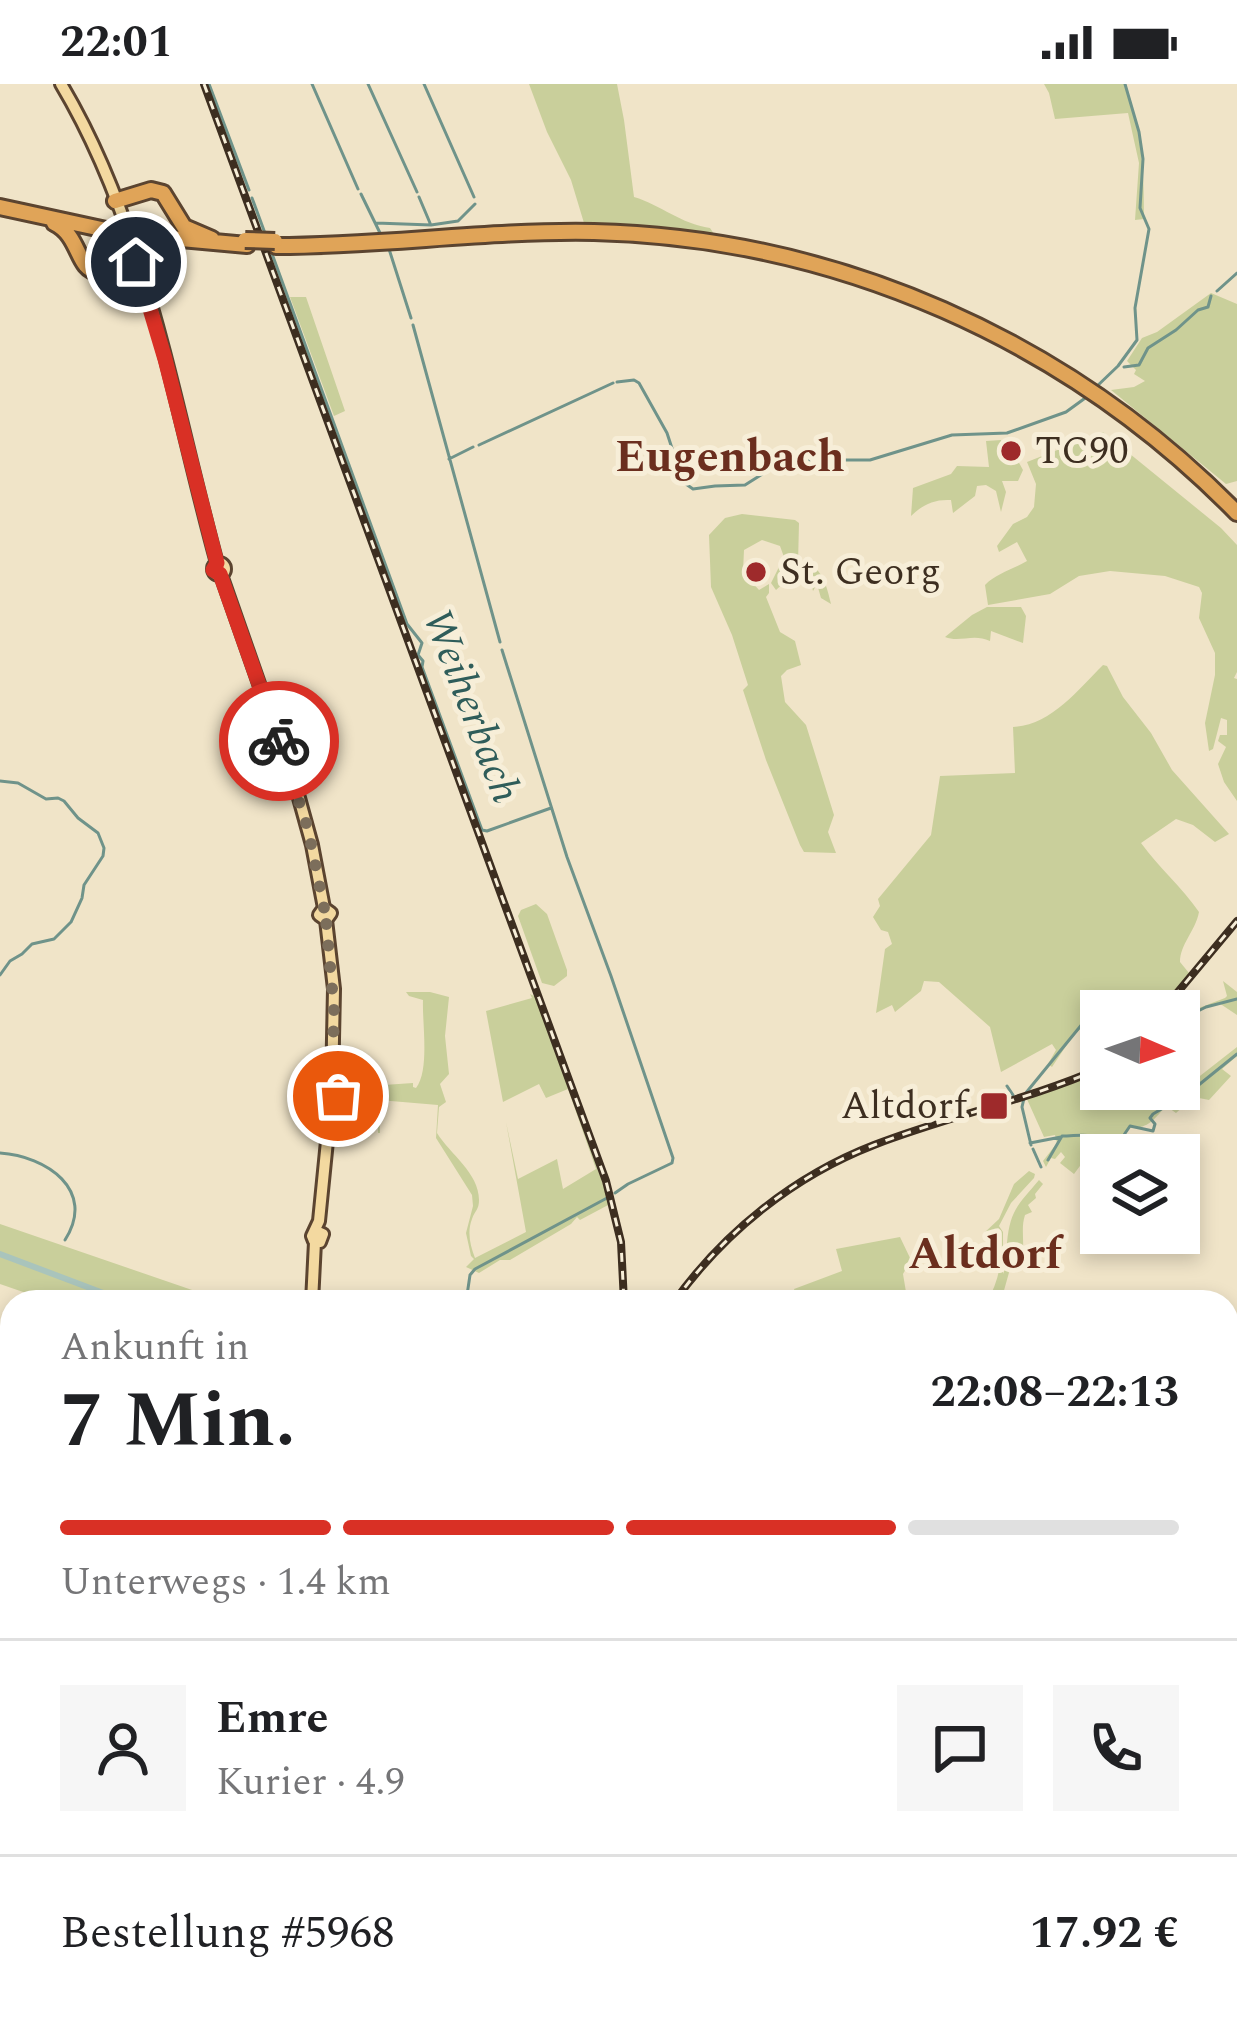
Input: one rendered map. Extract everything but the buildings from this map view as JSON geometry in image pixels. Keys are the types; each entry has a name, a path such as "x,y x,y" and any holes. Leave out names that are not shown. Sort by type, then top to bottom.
{"highway":[{"path":"80,258 86,238 145,191 163,194 184,227 212,238 246,243"},
{"path":"0,205 68,230 80,258 95,272 160,229 167,222 170,203"},
{"path":"0,205 119,214"},
{"path":"45,219 119,214"},
{"path":"119,214 136,245"},
{"path":"136,245 589,232 680,238 761,251 849,274 927,302 998,335 1073,376 1124,411 1190,461 1237,510"},
{"path":"136,245 212,238"}],"main road":[{"path":"61,84 87,133 119,214"},
{"path":"136,245 219,569 299,798 325,914 334,1011 332,1095 313,1290"}],"green space":[{"path":"529,84 617,84 634,197 710,228 714,234 584,223 571,180"},
{"path":"1044,84 1126,84 1141,151 1144,219 1135,220 1139,163 1128,113 1055,119"},
{"path":"1211,293 1237,304 1237,481 1226,484 1111,390 1145,381 1127,361 1142,338"},
{"path":"290,297 306,297 345,411 334,416"},
{"path":"1103,432 1237,545 1237,801 1218,764 1226,747 1218,741 1220,735 1227,735 1227,720 1221,718 1209,751 1205,723 1215,653 1199,618 1199,587 1165,576 1110,571 1079,576 1050,594 988,605 985,585 1027,561 1017,542 999,552 997,546 1034,507 1036,484 1027,462"},
{"path":"986,441 1017,441 1023,470 1018,481 1002,481 1006,492 1001,512 996,491 986,485 977,486 975,496 953,513 951,500 945,500 930,503 911,516 913,488 951,474 957,466 989,467"},
{"path":"742,514 799,523 798,564 812,565 828,591 831,604 821,598 817,584 813,591 806,574 788,579 776,590 771,583 784,557 780,546 762,540 744,550 743,572 759,590 769,584 766,597 780,632 795,641 801,665 781,676 785,702 806,725 834,815 828,832 836,853 804,852 800,845 766,760 743,690 748,685 711,587 709,535 725,518"},
{"path":"987,607 1021,607 1026,616 1023,643 991,631 990,641 945,637 972,615"},
{"path":"1107,666 1172,770 1229,834 1215,842 1176,819 1141,843 1199,912 1180,962 1189,973 1201,964 1180,990 1080,990 1080,1029 1052,1067 1048,1064 1056,1050 1052,1044 1001,1072 990,1027 939,982 924,981 921,991 895,1012 892,1005 876,1013 885,949 892,944 888,932 873,917 880,906 878,899 931,835 940,776 1015,773 1013,727 1039,720"},
{"path":"536,904 547,914 567,970 567,976 554,986 542,983 518,916"},
{"path":"1223,981 1237,992 1237,1015 1219,1003 1200,1010 1227,996"},
{"path":"406,992 449,997 445,1036 449,1074 440,1084 446,1102 439,1107 437,1133 478,1190 469,1234 475,1258 526,1232 506,1122 518,1179 557,1159 563,1189 596,1169 568,1089 546,1098 539,1084 503,1102 486,1011 532,998 530,994 536,997 610,1204 580,1220 577,1217 510,1260 500,1260 479,1273 466,1267 474,1259 466,1233 472,1195 436,1138 438,1105 379,1100 378,1133 377,1101 370,1096 384,1085 413,1083 416,1088 423,1070 423,1000"},
{"path":"1237,1047 1237,1056 1222,1069 1231,1076 1209,1100 1200,1098 1200,1076"},
{"path":"1080,1073 1080,1110 1163,1110 1146,1125 1130,1127 1125,1134 1080,1134 1080,1166 1074,1174 1060,1163 1065,1157 1061,1152 1046,1167 1043,1161 1057,1143 1055,1135 1044,1137 1026,1097 1070,1083 1063,1081"},
{"path":"1029,1171 1035,1174 999,1226 1003,1232 1003,1274 1013,1215 1039,1180 1043,1184 1028,1205 1032,1212 1025,1215 1021,1260 1010,1269 1004,1290 993,1290 1000,1268 1001,1231 998,1228 986,1239 983,1234 999,1219 1014,1184"},
{"path":"0,1224 192,1290 17,1290 0,1284"},
{"path":"900,1237 911,1260 903,1274 906,1290 794,1290 842,1271 836,1249"}],"waterway":[{"name":"Weiherbach","path":"209,84 249,190"},
{"path":"312,84 358,189"},
{"path":"368,84 417,192"},
{"path":"424,84 474,197"},
{"path":"1094,389 1137,340 1135,308 1149,229 1140,208 1143,159 1139,132 1125,84"},
{"path":"361,194 381,235"},
{"path":"419,197 430,223"},
{"name":"Weiherbach","path":"252,198 266,236"},
{"path":"376,223 458,221 475,204"},
{"path":"389,249 411,318"},
{"name":"Weiherbach","path":"271,251 407,624 422,643 418,655 482,830 551,808"},
{"path":"1217,291 1237,273"},
{"path":"1124,367 1139,365 1148,348 1208,307 1211,296"},
{"path":"413,325 500,642"},
{"path":"617,382 639,383 667,433 683,482 693,489 745,485 767,471 812,460 870,460 952,435 1007,433 1066,412 1088,396"},
{"path":"479,445 613,383"},
{"path":"449,459 473,447"},
{"name":"Weiherbach","path":"502,650 567,857 673,1158 672,1163 615,1193"},
{"path":"0,781 64,801 98,833 104,848 71,922 54,939 32,944 0,975"},
{"path":"1200,1010 1237,999"},
{"path":"1031,1145 1022,1107 1025,1094 1080,1027"},
{"path":"1048,1160 1062,1136 1092,1136 1113,1151 1130,1126 1153,1131 1153,1114 1190,1092 1237,1054"},
{"path":"1007,1086 1013,1095"},
{"path":"1030,1143 1061,1137"},
{"path":"1033,1149 1041,1167"},
{"path":"0,1153 49,1169 71,1191 75,1206 65,1240"},
{"name":"Weiherbach","path":"468,1290 475,1269 607,1198"},
{"path":"0,1254 95,1290"}],"railway":[{"path":"204,84 606,1181 621,1242 623,1290"},
{"path":"1180,990 1237,921"},
{"path":"683,1290 738,1230 816,1173 874,1145 1080,1076"}],"way so far":[{"path":"279,741 308,829 324,908 331,913 326,920 334,1011 332,1089 338,1096"}],"place":[{"name":"TC90","path":"1011,451"},
{"name":"St. Georg","path":"756,572"},
{"name":"Altdorf","path":"994,1106"}],"district":[{"name":"Eugenbach","path":"730,457"},
{"name":"Altdorf","path":"985,1254"}],"route":[{"path":"136,262 217,563 213,570 220,574 279,741"}]}
